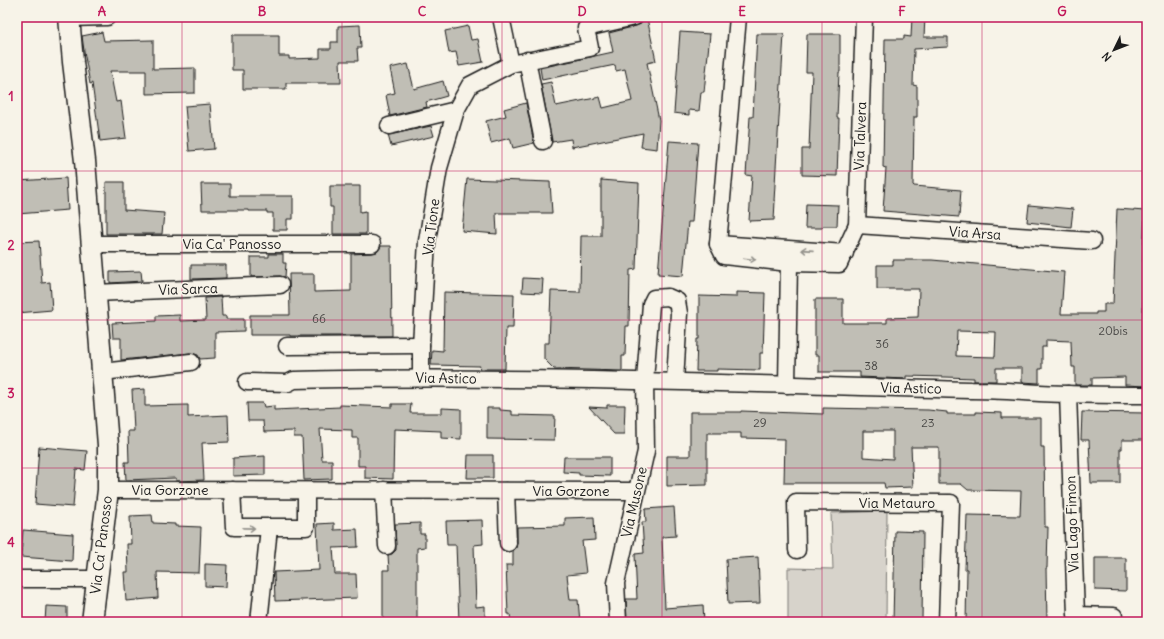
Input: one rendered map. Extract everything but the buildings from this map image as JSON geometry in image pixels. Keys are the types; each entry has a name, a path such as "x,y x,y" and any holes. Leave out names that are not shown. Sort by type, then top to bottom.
{"street":[{"name":"Via Ca' Panosso","path":"92,622 108,490 107,423 85,161 72,62 69,18 107,17"},
{"path":"501,17 511,64"},
{"name":"Via Tione","path":"421,378 420,346 422,346 427,241 439,168 456,110 470,84 511,64 590,48 586,28 634,17"},
{"path":"718,244 846,253 839,264 789,263 724,256 718,244 738,17"},
{"name":"Via Talvera","path":"846,253 857,225 864,17"},
{"path":"527,60 543,141"},
{"path":"389,126 456,110"},
{"name":"Via Arsa","path":"857,225 1092,240"},
{"name":"Via Ca' Panosso","path":"92,244 372,244"},
{"path":"788,385 789,263"},
{"name":"Via Sarca","path":"95,293 280,286"},
{"path":"645,380 651,304 654,298 668,297 677,301 679,313 675,381"},
{"path":"287,346 420,346"},
{"path":"102,372 191,362"},
{"name":"Via Astico","path":"247,382 288,383 294,380 421,378 645,380 1068,394 1147,395"},
{"name":"Via Musone","path":"618,622 616,583 646,451 645,380"},
{"name":"Via Lago Fimon","path":"1068,394 1076,615 1114,616"},
{"name":"Via Gorzone","path":"108,490 636,491"},
{"path":"232,490 234,527 270,528 306,527 306,491"},
{"path":"384,490 387,546"},
{"path":"506,491 508,543"},
{"name":"Via Metauro","path":"797,550 796,502 951,503 947,622"},
{"path":"259,622 270,528"},
{"path":"17,579 98,580"}],"shaded area":[{"path":"887,511 886,622 788,622 788,568 833,569 831,513"}]}
